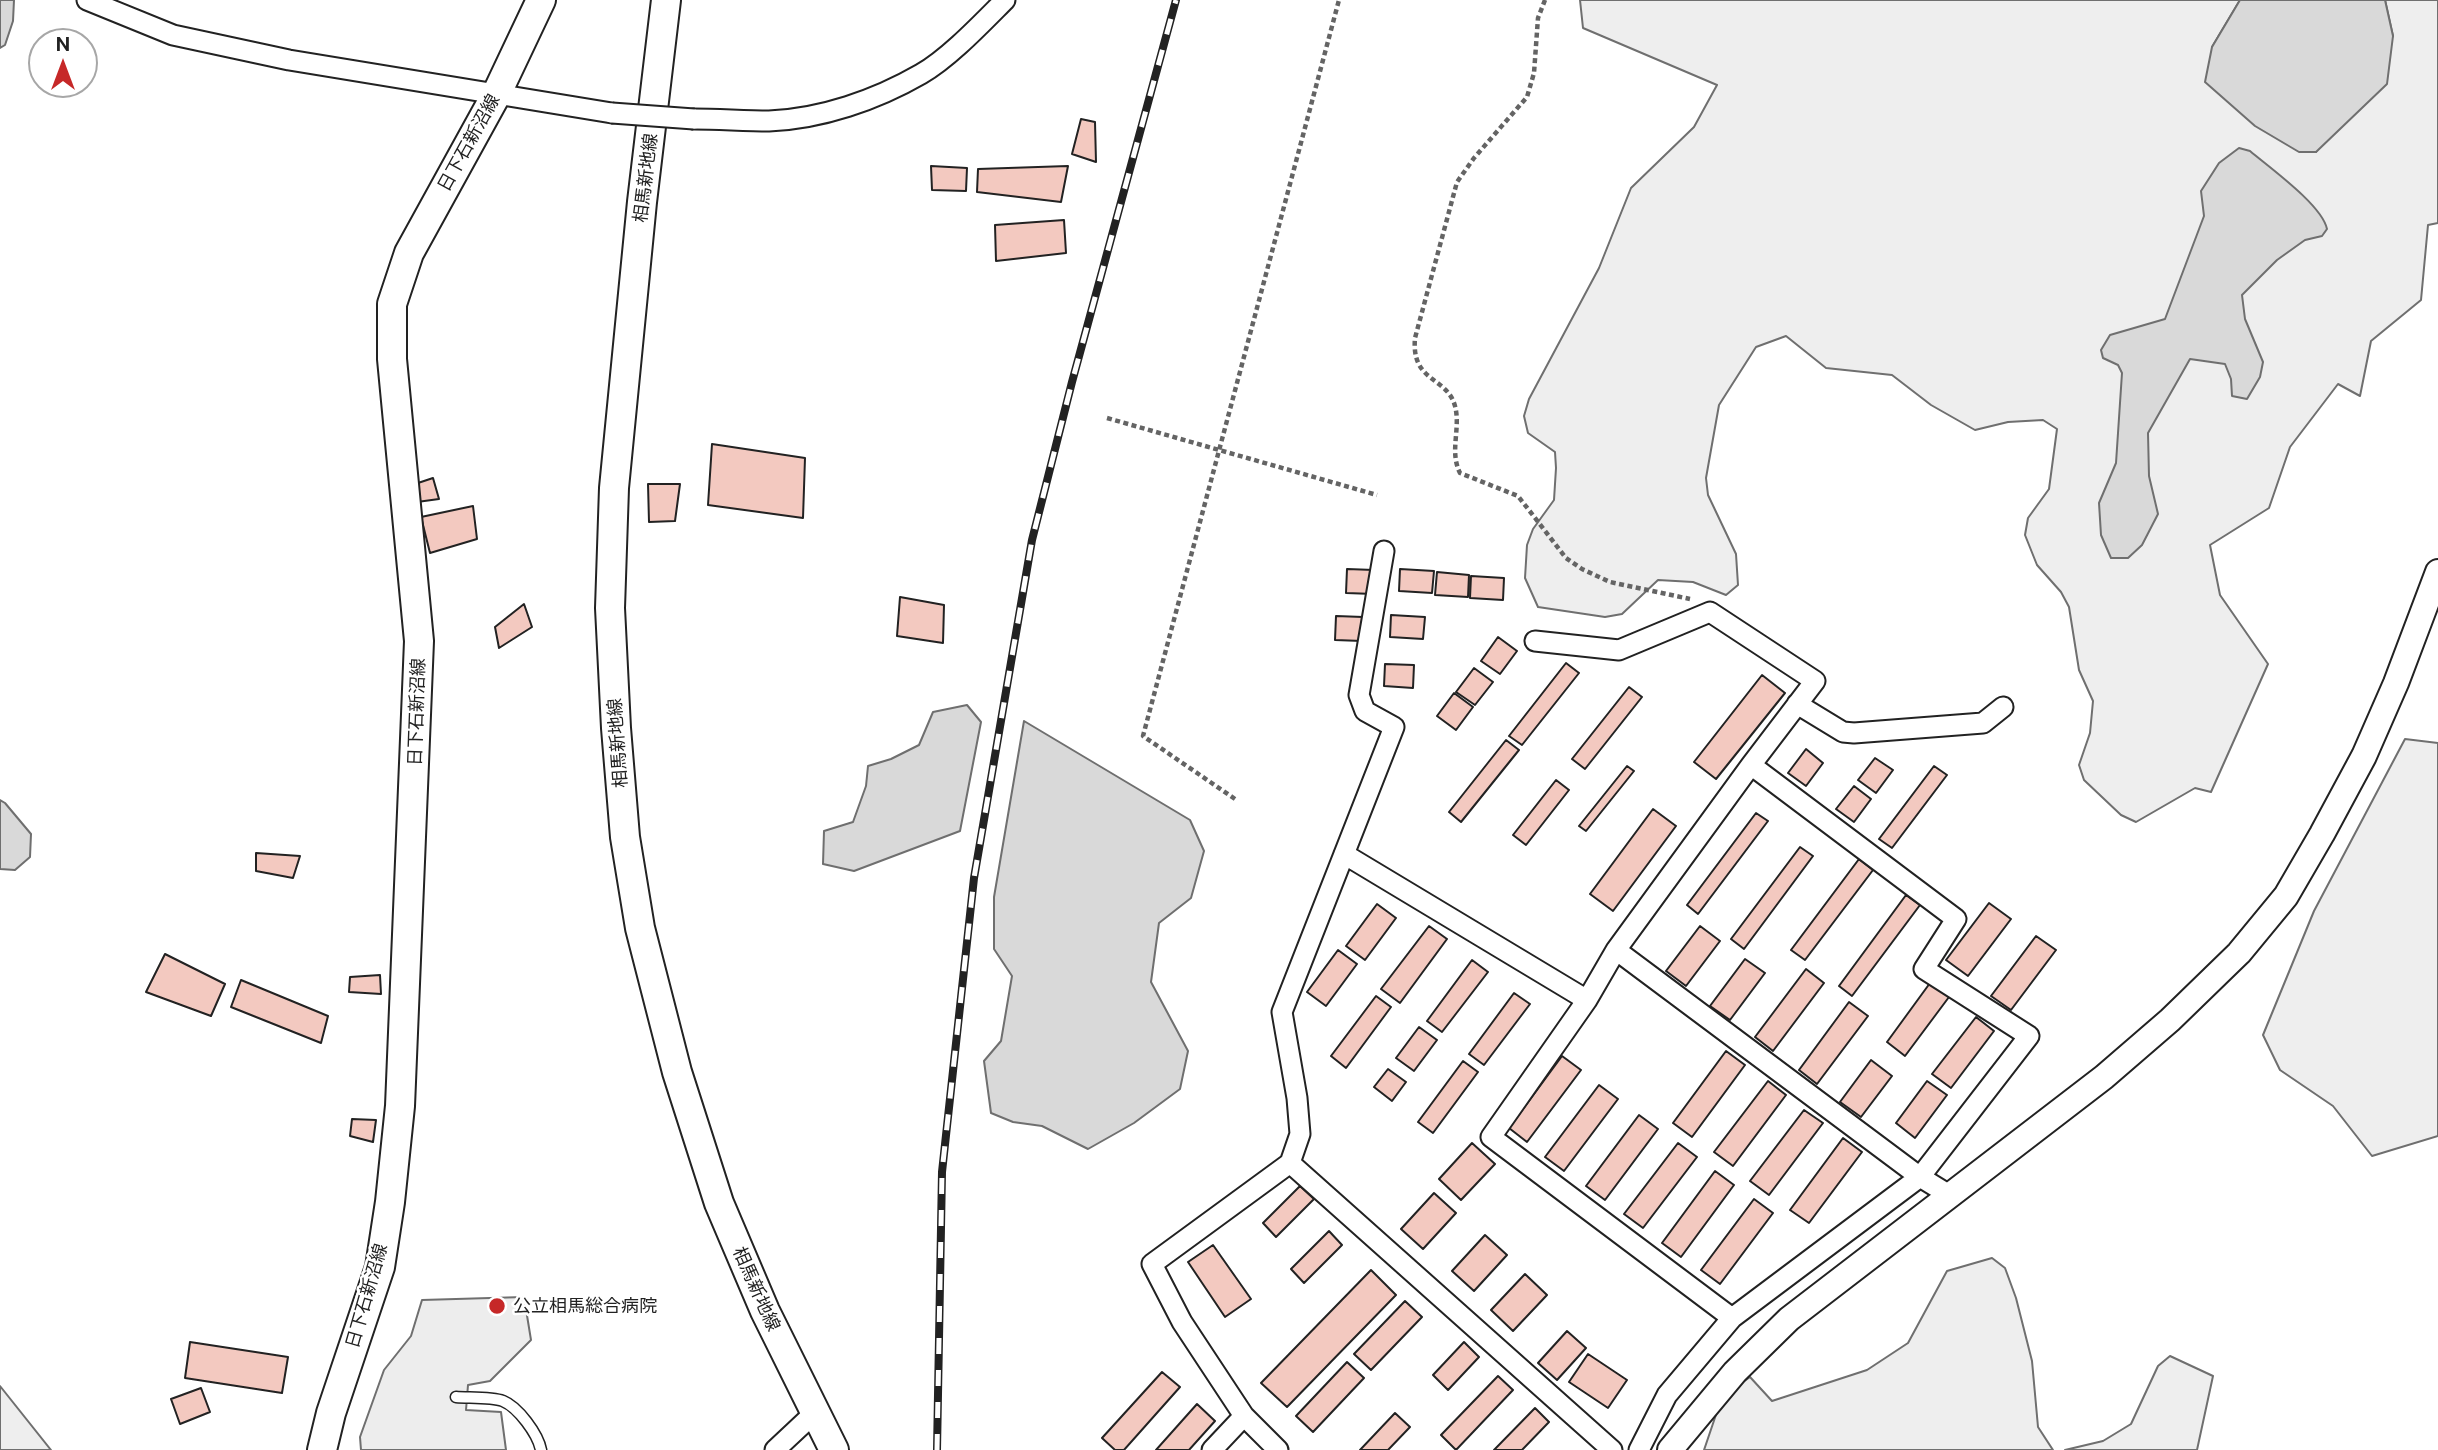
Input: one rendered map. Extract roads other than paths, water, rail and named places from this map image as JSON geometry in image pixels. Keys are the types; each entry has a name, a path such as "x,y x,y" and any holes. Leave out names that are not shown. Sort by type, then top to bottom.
{"main road":[{"name":"日下石新沼線","path":"322,1450 331,1413 380,1267 400,1107 419,641 392,359 392,304 409,253 496,95 541,0"},
{"name":"相馬新地線","path":"666,0 642,202 614,488 610,608 625,837 646,954 677,1072 719,1203 765,1311 834,1450"}],"street":[{"path":"87,0 173,35 289,60 612,113 694,119 783,119 822,114 876,96 923,73 973,32 1005,0"},
{"path":"1279,1450 1244,1416 1182,1322 1152,1264 1290,1163 1300,1134 1297,1098 1282,1012 1394,727 1365,711 1359,695 1384,551"},
{"path":"1670,1450 1734,1372 1789,1319 2104,1077 2170,1020 2239,953 2286,896 2364,756 2396,683 2438,572"},
{"path":"1535,641 1619,650 1710,612 1815,681 1616,950 1587,1000 1491,1137 1732,1318"},
{"path":"1797,704 1843,732 1854,733 1983,723 2003,706"},
{"path":"1639,1450 1667,1395 1732,1318 1920,1177 2029,1036 1924,969 1956,919 1751,765"},
{"path":"1344,854 1587,1000"},
{"path":"1616,950 1920,1177 1951,1196"},
{"path":"1290,1163 1612,1450"},
{"path":"775,1450 813,1411"},
{"path":"1212,1450 1244,1416"}],"lane":[{"path":"456,1397 503,1401 524,1418 540,1443 541,1450"}],"railway":[{"path":"937,1450 942,1172 974,878 1032,540 1176,0"}],"place":[{"name":"公立相馬総合病院","path":"497,1306"}]}
